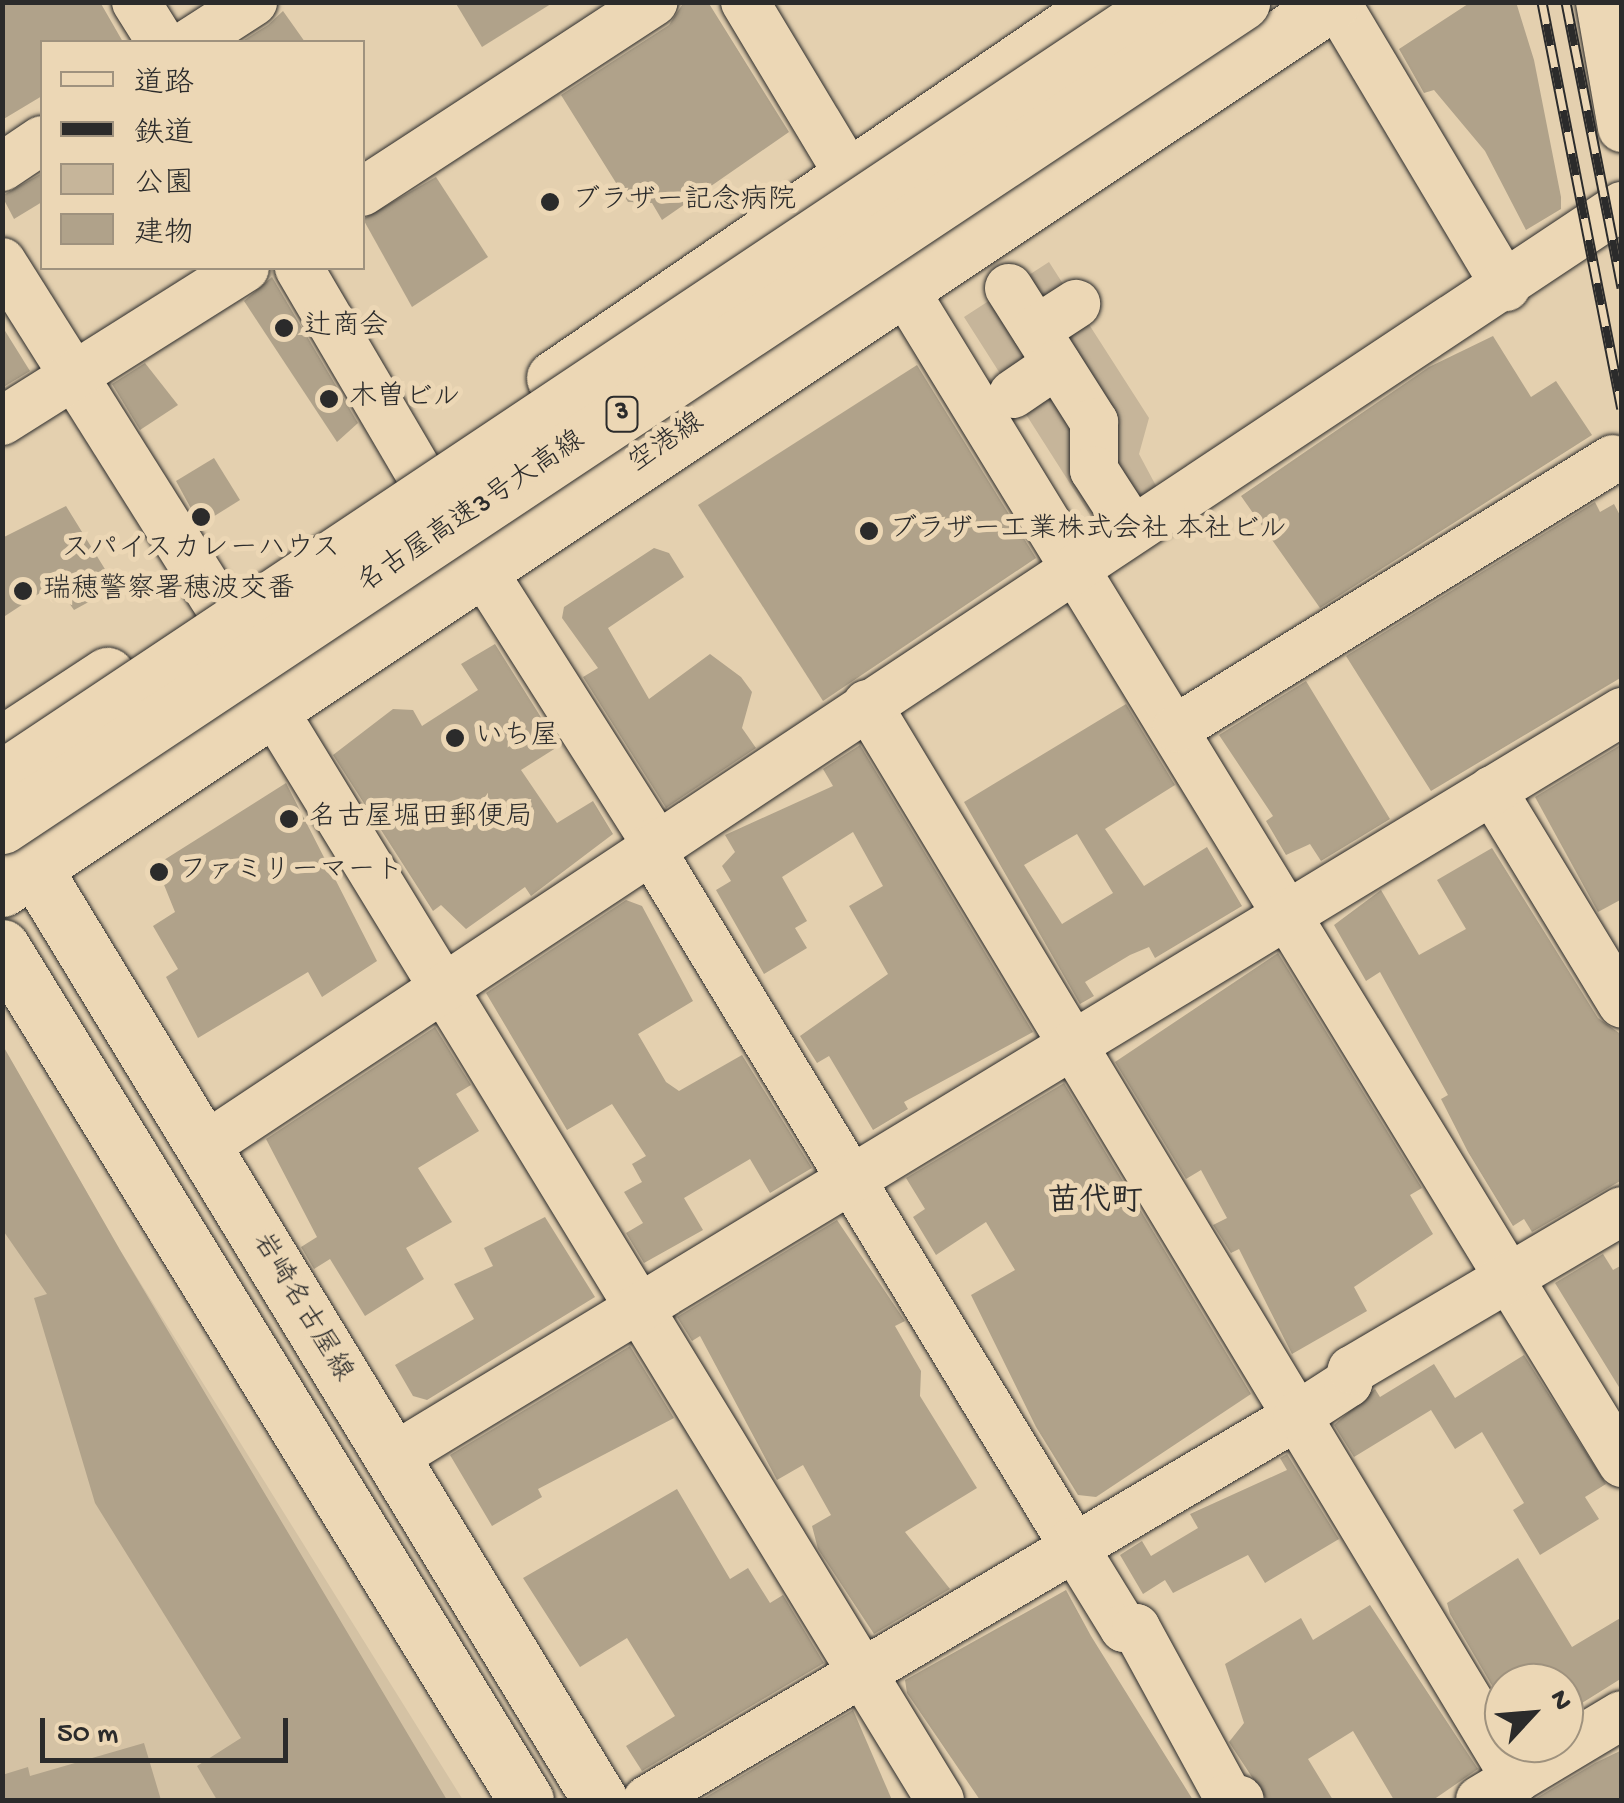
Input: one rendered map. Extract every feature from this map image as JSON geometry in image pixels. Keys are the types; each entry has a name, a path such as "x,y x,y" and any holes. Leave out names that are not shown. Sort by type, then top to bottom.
{"main road":[{"path":"2,744 418,471 1105,2"},
{"name":"名古屋高速3号大高線","path":"2,778 1165,2"},
{"name":"名古屋高速3号大高線","path":"13,861 1242,2"},
{"name":"空港線","path":"13,861 272,706 1335,2"},
{"name":"岩崎名古屋線","path":"2,816 13,861 204,1147 600,1800"},
{"path":"2,947 526,1800"}],"street":[{"path":"136,2 160,40"},
{"path":"195,40 254,2"},
{"path":"365,190 654,2"},
{"path":"745,2 850,175 902,286 1178,728 1508,1277 1618,1450"},
{"path":"1335,2 1506,287"},
{"path":"1600,2 1622,128"},
{"path":"2,166 40,141"},
{"path":"204,1147 656,842 1075,564 1506,287 1622,206"},
{"path":"2,262 217,603"},
{"path":"2,421 242,270"},
{"path":"300,270 418,471"},
{"path":"1009,288 1094,422 1094,470 1127,521"},
{"path":"1013,394 1076,304"},
{"path":"1178,728 1613,459"},
{"path":"482,568 656,842 662,868 858,1178 1071,1542 1124,1628 1136,1628 1228,1797 1240,1800"},
{"path":"867,704 1296,1416 1513,1789 1622,1715"},
{"path":"272,706 940,1800"},
{"path":"392,1458 858,1178 1072,1042 1290,915 1622,712"},
{"path":"1492,790 1622,1004"},
{"path":"648,1800 865,1676 1071,1542 1296,1416 1352,1370 1622,1211"}],"shaded area":[{"path":"2,1045 120,1250 463,1800 3,1800"}],"green space":[{"path":"1049,262 1149,418 1139,454 1162,497 1104,537 964,317"}],"building":[{"path":"2,2 100,2 122,40 40,40 40,97 2,120"},
{"path":"455,2 554,2 482,47"},
{"path":"684,2 708,2 789,132 662,220 652,203 628,202 561,95 669,25"},
{"path":"1471,2 1516,2 1534,60 1561,209 1526,230 1485,151 1434,90 1424,93 1399,49"},
{"path":"283,11 304,40 244,40"},
{"path":"40,174 40,203 14,219 2,196"},
{"path":"436,177 488,257 412,307 365,218"},
{"path":"272,277 358,423 337,442 244,301"},
{"path":"2,326 30,371 2,388"},
{"path":"1493,336 1531,397 1556,381 1592,435 1320,608 1241,496 1429,367"},
{"path":"145,363 178,405 140,430 112,384"},
{"name":"ブラザー工業株式会社 本社ビル","path":"917,365 1036,558 823,701 698,505"},
{"path":"214,458 240,500 200,525 176,481"},
{"path":"1595,502 1600,512 1614,504 1622,519 1622,677 1431,791 1346,656"},
{"path":"66,506 116,587 74,610 55,583 2,618 2,538"},
{"path":"654,548 669,553 684,577 608,628 649,699 710,654 741,677 752,692 742,728 756,748 666,808 583,677 598,668 562,618 564,607"},
{"path":"495,644 559,746 521,770 557,823 593,801 613,834 531,896 525,887 466,929 441,905 433,911 333,755 393,709 413,710 422,726 478,690 461,664"},
{"path":"1306,681 1390,819 1321,861 1310,844 1286,855 1266,821 1273,816 1219,735"},
{"path":"1126,704 1175,785 1105,829 1144,886 1207,847 1242,906 1155,958 1149,947 1085,982 1094,996 1080,1004 964,802","holes":["1077,834 1113,893 1062,924 1024,865"]},
{"path":"1622,744 1622,899 1598,912 1535,797"},
{"path":"860,745 1033,1032 904,1102 908,1109 873,1130 829,1056 817,1063 800,1036 888,974 849,906 883,886 853,832 782,877 807,921 795,928 807,948 764,974 716,890 731,881 722,866 735,852 725,835 833,786 823,769"},
{"path":"286,783 377,961 322,997 308,972 198,1038 166,977 178,969 153,926 175,912 156,865"},
{"path":"1492,848 1598,1018 1622,1035 1622,1180 1532,1232 1524,1219 1513,1226 1468,1152 1441,1099 1448,1095 1380,972 1366,981 1334,925 1381,890 1419,955 1466,929 1437,880"},
{"path":"626,900 642,906 693,1001 638,1034 666,1082 679,1091 742,1055 812,1168 770,1193 750,1159 684,1198 703,1230 644,1263 626,1233 643,1223 624,1192 642,1182 632,1164 646,1156 612,1104 567,1130 486,993"},
{"path":"1278,953 1422,1188 1410,1195 1433,1234 1354,1287 1367,1311 1292,1354 1239,1249 1231,1253 1213,1225 1227,1218 1201,1170 1186,1179 1115,1062"},
{"path":"435,1027 471,1085 456,1094 479,1131 418,1168 452,1222 406,1248 424,1279 365,1316 330,1259 314,1269 301,1247 317,1237 266,1139"},
{"path":"2,1044 447,1800 217,1800 197,1766 241,1738 95,1503 34,1298 47,1294 2,1229"},
{"path":"1064,1083 1251,1394 1096,1497 1078,1495 1036,1427 971,1295 1015,1270 986,1222 936,1255 913,1217 925,1209 906,1178"},
{"path":"545,1217 595,1297 427,1400 413,1396 395,1365 474,1319 454,1284 493,1266 484,1248"},
{"path":"837,1220 905,1321 895,1326 921,1371 920,1396 977,1488 905,1532 950,1589 874,1634 818,1549 812,1526 831,1515 803,1465 777,1480 700,1336 692,1341 677,1317"},
{"path":"1603,1254 1613,1270 1622,1265 1622,1392 1555,1283"},
{"path":"630,1346 674,1418 538,1489 542,1497 492,1526 450,1455"},
{"path":"1524,1355 1606,1484 1585,1497 1599,1519 1540,1555 1513,1510 1524,1503 1482,1432 1455,1449 1431,1410 1354,1457 1334,1425 1375,1389 1380,1397 1434,1364 1455,1398"},
{"path":"1287,1454 1339,1539 1265,1583 1248,1555 1173,1593 1165,1580 1143,1594 1120,1555 1142,1541 1151,1556 1198,1528 1190,1514 1287,1470 1280,1458"},
{"path":"677,1489 730,1579 748,1568 770,1603 783,1595 824,1663 642,1771 626,1746 675,1716 627,1638 580,1667 523,1578"},
{"path":"1518,1558 1572,1647 1622,1617 1622,1678 1584,1702 1584,1663 1484,1663 1484,1672 1447,1603"},
{"path":"1066,1590 1193,1800 980,1800 907,1693 905,1680"},
{"path":"1370,1605 1478,1769 1433,1800 1394,1800 1353,1731 1308,1759 1333,1800 1267,1800 1229,1742 1244,1723 1225,1664 1301,1618 1313,1640"},
{"path":"853,1710 892,1800 701,1800 716,1791"},
{"path":"144,1743 161,1800 2,1800 2,1775 28,1767 30,1776"},
{"path":"1622,1750 1622,1800 1533,1800 1595,1763"}],"railway":[{"path":"1542,2 1622,408"},
{"path":"1566,2 1622,288"}],"place":[{"name":"ブラザー記念病院","path":"550,202"},
{"name":"辻商会","path":"284,328"},
{"name":"木曽ビル","path":"329,399"},
{"name":"スパイスカレーハウス","path":"201,517"},
{"name":"ブラザー工業株式会社 本社ビル","path":"869,531"},
{"name":"瑞穂警察署穂波交番","path":"23,591"},
{"name":"いち屋","path":"455,738"},
{"name":"名古屋堀田郵便局","path":"289,819"},
{"name":"ファミリーマート","path":"159,872"}],"district":[{"name":"苗代町","path":"1095,1203"}]}
